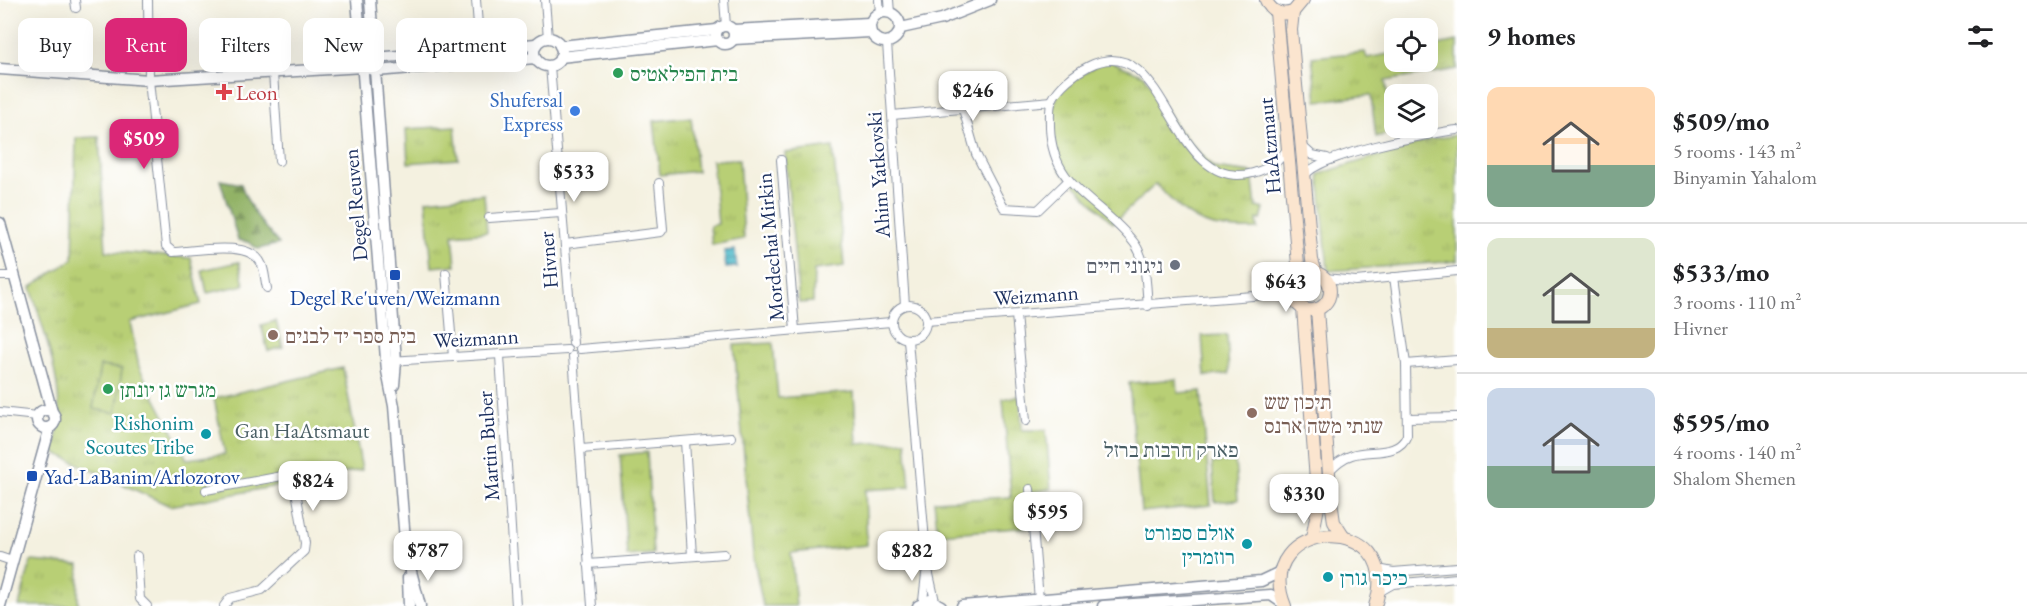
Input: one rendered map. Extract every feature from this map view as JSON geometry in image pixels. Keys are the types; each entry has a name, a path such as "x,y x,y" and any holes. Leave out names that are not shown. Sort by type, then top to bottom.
{"main road":[{"path":"1266,0 1276,12 1303,4"},
{"name":"HaAtzmaut","path":"1299,276 1291,30 1303,4"},
{"name":"HaAtzmaut","path":"1276,12 1296,145 1304,179 1312,260 1321,275"},
{"path":"1302,308 1317,309 1326,303 1330,293 1321,275 1299,276 1293,284 1292,293 1302,308 1318,507 1312,538"},
{"path":"1317,309 1334,522 1342,536"},
{"path":"1285,605 1281,589 1281,574 1287,559 1298,546 1312,538 1327,534 1342,536 1358,543 1370,554 1378,569 1380,592 1375,606"}],"street":[{"path":"148,0 149,80 165,241 169,250 243,249 254,254 262,264 267,288"},
{"name":"Degel Reuven","path":"357,0 359,18"},
{"name":"Degel Reuven","path":"370,0 372,18"},
{"path":"476,0 477,18"},
{"path":"545,0 548,38 560,51"},
{"path":"724,0 726,33"},
{"path":"879,0 885,13 900,24 942,19 990,0"},
{"path":"560,51 726,33 870,28 885,13 889,0"},
{"path":"900,24 972,1"},
{"path":"870,28 877,40 887,43 895,39 900,24"},
{"path":"527,46 537,45 548,38"},
{"name":"Ahim Yatkovski","path":"887,43 905,305"},
{"path":"537,45 536,58 543,65 550,66 560,51"},
{"path":"384,70 536,58"},
{"path":"1148,306 1144,265 1135,245 1068,181 1055,159 1050,131 1052,101 1070,79 1105,59 1126,64 1144,75 1158,91 1177,128 1193,152 1214,168 1230,173 1252,173 1272,166 1296,145 1316,157 1336,157"},
{"name":"Hivner","path":"550,66 561,213 577,346"},
{"path":"0,69 149,80 303,72"},
{"name":"Degel Reuven","path":"363,72 391,361"},
{"name":"Degel Reuven","path":"376,72 393,406 408,566 409,606"},
{"path":"273,74 279,160"},
{"path":"892,115 1052,101"},
{"path":"963,109 976,154 1004,208 1038,210 1068,181"},
{"path":"1304,179 1310,168 1336,157 1457,130"},
{"name":"Mordechai Mirkin","path":"781,160 795,330"},
{"path":"565,244 661,232 663,229 659,183"},
{"path":"489,218 561,213"},
{"path":"0,223 49,395 44,413 46,427 44,445 0,606"},
{"path":"1321,275 1356,281 1457,271"},
{"path":"446,273 453,357"},
{"path":"0,276 15,276"},
{"path":"1329,471 1349,456 1395,448 1404,442 1408,418 1406,364 1394,277"},
{"name":"Weizmann","path":"926,321 1148,306 1292,293"},
{"path":"905,305 921,310 926,321 922,333 908,340 896,333 891,322 897,309 905,305"},
{"path":"1016,315 1026,421"},
{"path":"591,606 581,448 570,353 577,346 891,322"},
{"path":"908,340 930,604"},
{"name":"Weizmann","path":"391,361 570,353"},
{"name":"Martin Buber","path":"500,356 516,606"},
{"path":"1406,364 1457,360"},
{"path":"0,412 44,413 55,420 46,427"},
{"path":"1408,418 1457,417"},
{"path":"581,448 731,437"},
{"path":"685,441 692,556"},
{"path":"206,490 293,474 305,543 300,556 262,590 230,598 224,606"},
{"path":"1030,489 1039,600"},
{"path":"588,564 724,554"},
{"path":"137,556 140,599 147,606"},
{"path":"0,557 12,561"},
{"path":"962,606 1261,581 1278,573 1287,559"},
{"name":"Degel Reuven","path":"408,566 420,606"},
{"path":"1378,569 1393,573 1457,567"},
{"path":"1380,592 1394,584 1457,578"},
{"path":"1103,606 1271,595 1285,605"}],"green space":[{"path":"1457,41 1457,69 1385,81 1384,135 1376,137 1371,95 1317,101 1312,57 1365,52 1367,58 1384,55 1384,72 1438,72 1438,45"},
{"path":"1105,59 1144,75 1177,128 1214,168 1252,173 1256,207 1264,209 1261,220 1257,219 1258,229 1225,228 1201,222 1179,207 1156,184 1113,223 1060,170 1050,116 1060,89"},
{"path":"691,117 697,171 660,175 654,121"},
{"path":"455,126 458,159 408,163 406,129"},
{"path":"1457,135 1457,261 1328,271 1319,174 1432,139"},
{"name":"Gan HaAtsmaut","path":"99,137 106,251 191,258 201,304 130,322 139,367 187,459 225,454 214,398 343,368 362,470 170,506 53,452 58,431 57,389 49,349 31,287 73,259 76,138"},
{"path":"833,147 844,266 814,270 813,302 799,303 785,153"},
{"path":"739,159 744,239 712,245 710,226 718,224 712,160"},
{"path":"220,180 241,184 257,216 279,244 258,249 248,242 238,240"},
{"path":"484,194 487,232 453,235 456,265 432,267 426,200"},
{"path":"239,262 244,285 207,293 202,270"},
{"path":"276,321 283,347 268,351 261,325"},
{"path":"1227,335 1229,374 1205,376 1202,336"},
{"path":"773,343 778,398 854,392 857,444 906,441 910,487 865,490 867,545 791,553 796,606 763,606 753,554 734,345"},
{"name":"מגרש גן יונתן","path":"100,366 122,369 116,413 93,409"},
{"name":"פארק חרבות ברזל","path":"1177,379 1178,393 1201,391 1211,505 1141,512 1129,383"},
{"path":"1020,396 1022,430 1046,430 1051,489 1026,493 1030,527 938,534 934,501 1011,497 1003,399"},
{"path":"647,452 653,554 627,556 620,455"},
{"path":"1235,461 1238,500 1215,502 1212,463"},
{"path":"31,561 79,565 78,606 19,606"}],"water":[{"path":"735,250 737,267 726,268 724,251"}],"place":[{"name":"בית הפילאטיס","path":"618,73"},
{"name":"Leon","path":"224,92"},
{"name":"Shufersal Express","path":"575,111"},
{"name":"ניגוני חיים","path":"1175,265"},
{"name":"Degel Re'uven/Weizmann","path":"395,275"},
{"name":"בית ספר יד לבנים","path":"273,335"},
{"name":"מגרש גן יונתן","path":"108,389"},
{"name":"תיכון שש שנתי משה ארנס","path":"1252,413"},
{"name":"Rishonim Scoutes Tribe","path":"206,434"},
{"name":"Yad-LaBanim/Arlozorov","path":"32,476"},
{"name":"אולם ספורט רוזמרין","path":"1247,544"},
{"name":"כיכר גורן","path":"1328,577"}]}
